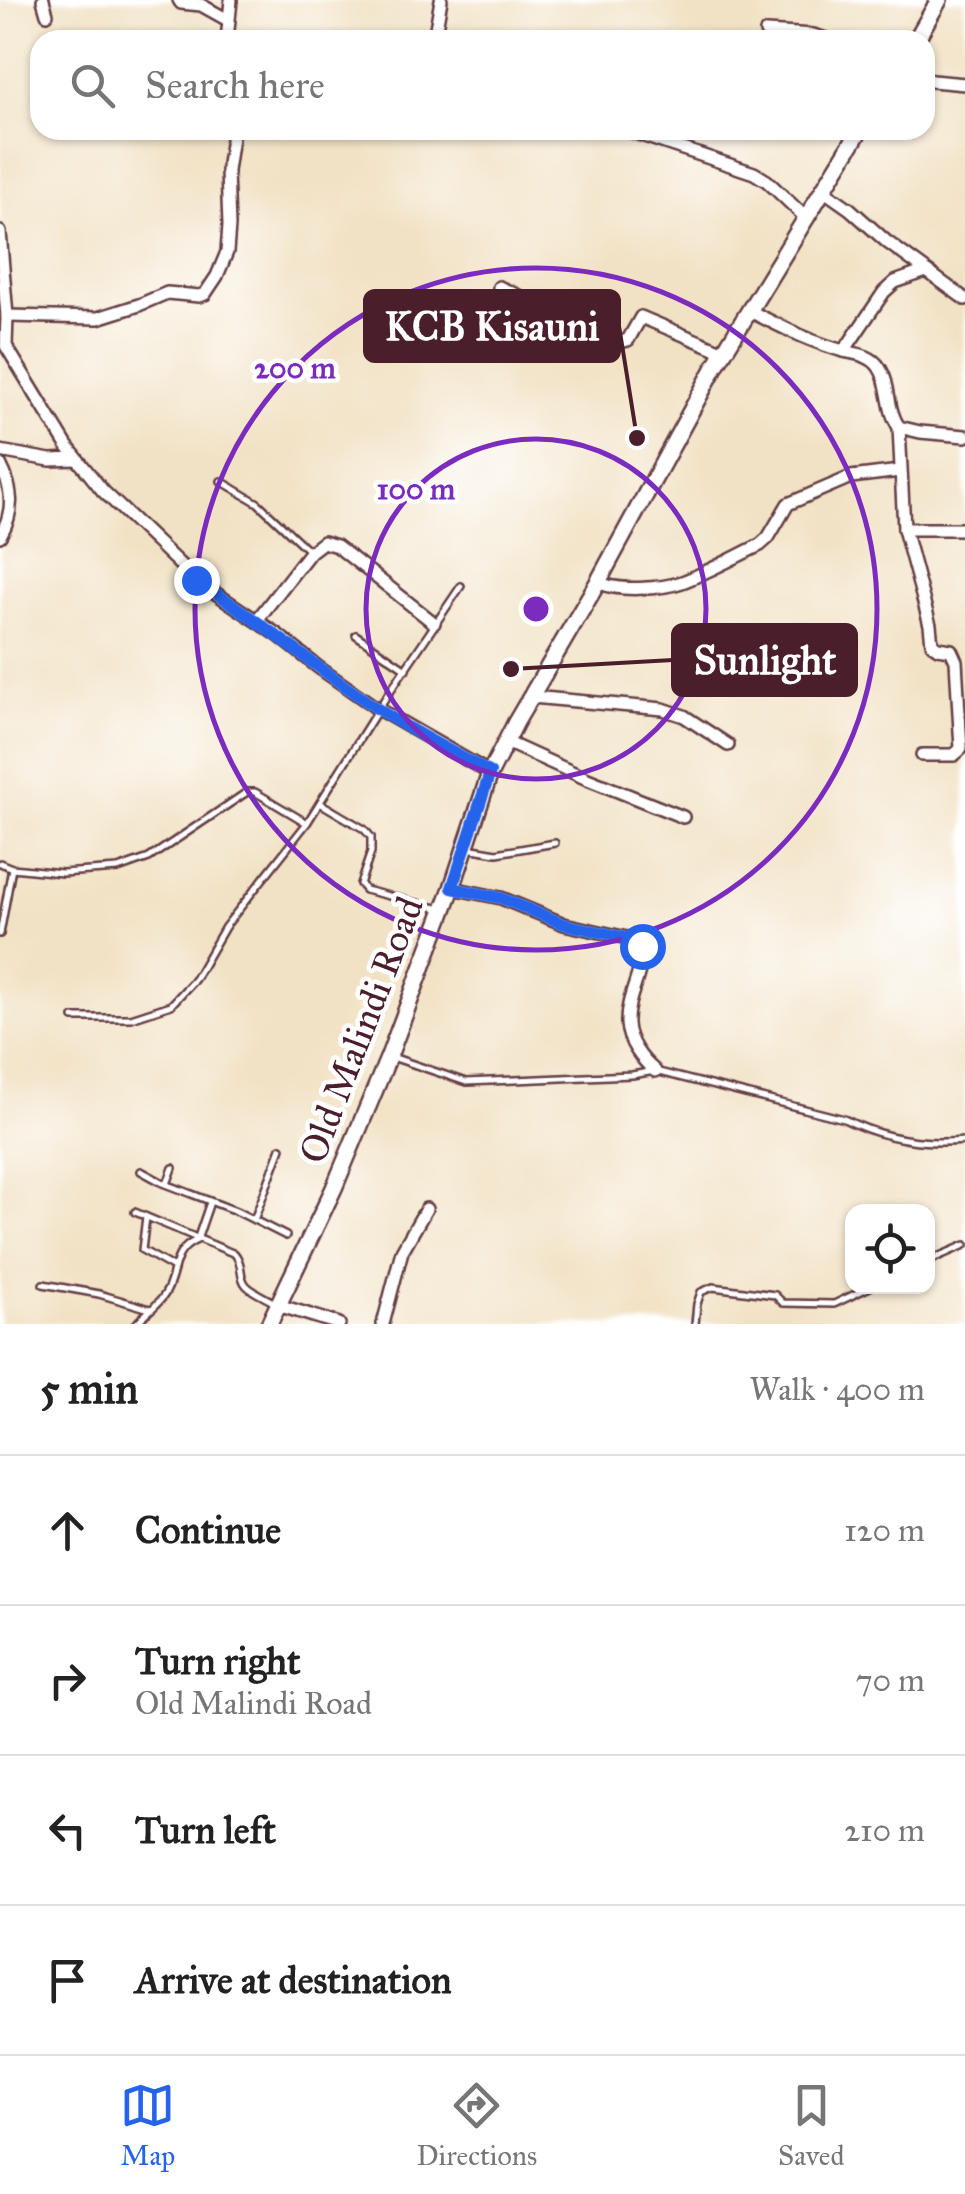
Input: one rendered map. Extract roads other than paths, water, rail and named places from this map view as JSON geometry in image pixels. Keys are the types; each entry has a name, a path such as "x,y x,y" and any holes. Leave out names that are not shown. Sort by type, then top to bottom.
{"main road":[{"path":"922,30 939,0"},
{"name":"Old Malindi Road","path":"269,1324 334,1188 389,1056 490,773 748,310 854,140"}],"street":[{"path":"43,0 47,14"},
{"path":"179,0 201,5 228,20"},
{"path":"228,30 232,0"},
{"path":"436,30 441,0"},
{"path":"935,81 965,84"},
{"path":"7,316 98,318 167,293 206,294 222,266 228,243 231,140"},
{"path":"656,140 754,173 805,217"},
{"path":"823,190 965,299"},
{"path":"0,232 7,316 3,347 77,460 103,492 185,570 318,667 378,710 490,773"},
{"path":"844,351 884,292 895,282 926,271"},
{"path":"499,287 620,342 628,340 641,317 724,352"},
{"path":"748,310 805,339 862,354 879,366 899,427 904,529 932,644 951,650 956,661 961,749 954,755 922,755"},
{"path":"899,427 965,436"},
{"path":"0,451 50,460 77,460"},
{"path":"0,464 12,496 0,536"},
{"path":"598,582 619,588 682,582 760,544 788,504 851,477 900,471"},
{"path":"904,529 965,529"},
{"path":"257,620 310,552 323,542 337,546 434,623"},
{"path":"532,697 663,709 684,716 728,744"},
{"path":"506,742 683,817"},
{"path":"452,888 501,898 564,924 636,940 642,946 642,955 629,997 626,1027 644,1062 655,1071"},
{"path":"383,1324 402,1251 426,1209"},
{"path":"278,1305 338,1324"}],"lane":[{"path":"221,481 258,503 310,552"},
{"path":"74,1018 131,1018 171,1005 195,978 226,927 307,823 461,586"},
{"path":"356,636 406,669"},
{"path":"0,863 12,868 62,873 118,869 150,858 247,792 254,792 307,823"},
{"path":"320,804 372,837 360,884 365,890 444,910"},
{"path":"464,848 497,853 555,843"},
{"path":"0,934 12,868"},
{"path":"389,1056 466,1082 655,1071 844,1118 909,1142 965,1141"},
{"path":"254,1220 281,1148"},
{"path":"167,1184 173,1168"},
{"path":"141,1171 286,1236"},
{"path":"136,1324 164,1296 185,1245 197,1240 210,1202"},
{"path":"135,1212 234,1254 241,1261 246,1285 278,1305"},
{"path":"146,1217 142,1250 174,1268"},
{"path":"935,1258 965,1245"},
{"path":"44,1284 150,1309"},
{"path":"694,1324 701,1292 713,1288 775,1295 783,1302 834,1304 855,1294"}],"place":[{"name":"KCB Kisauni","path":"637,438"},
{"name":"Sunlight","path":"511,669"}]}
